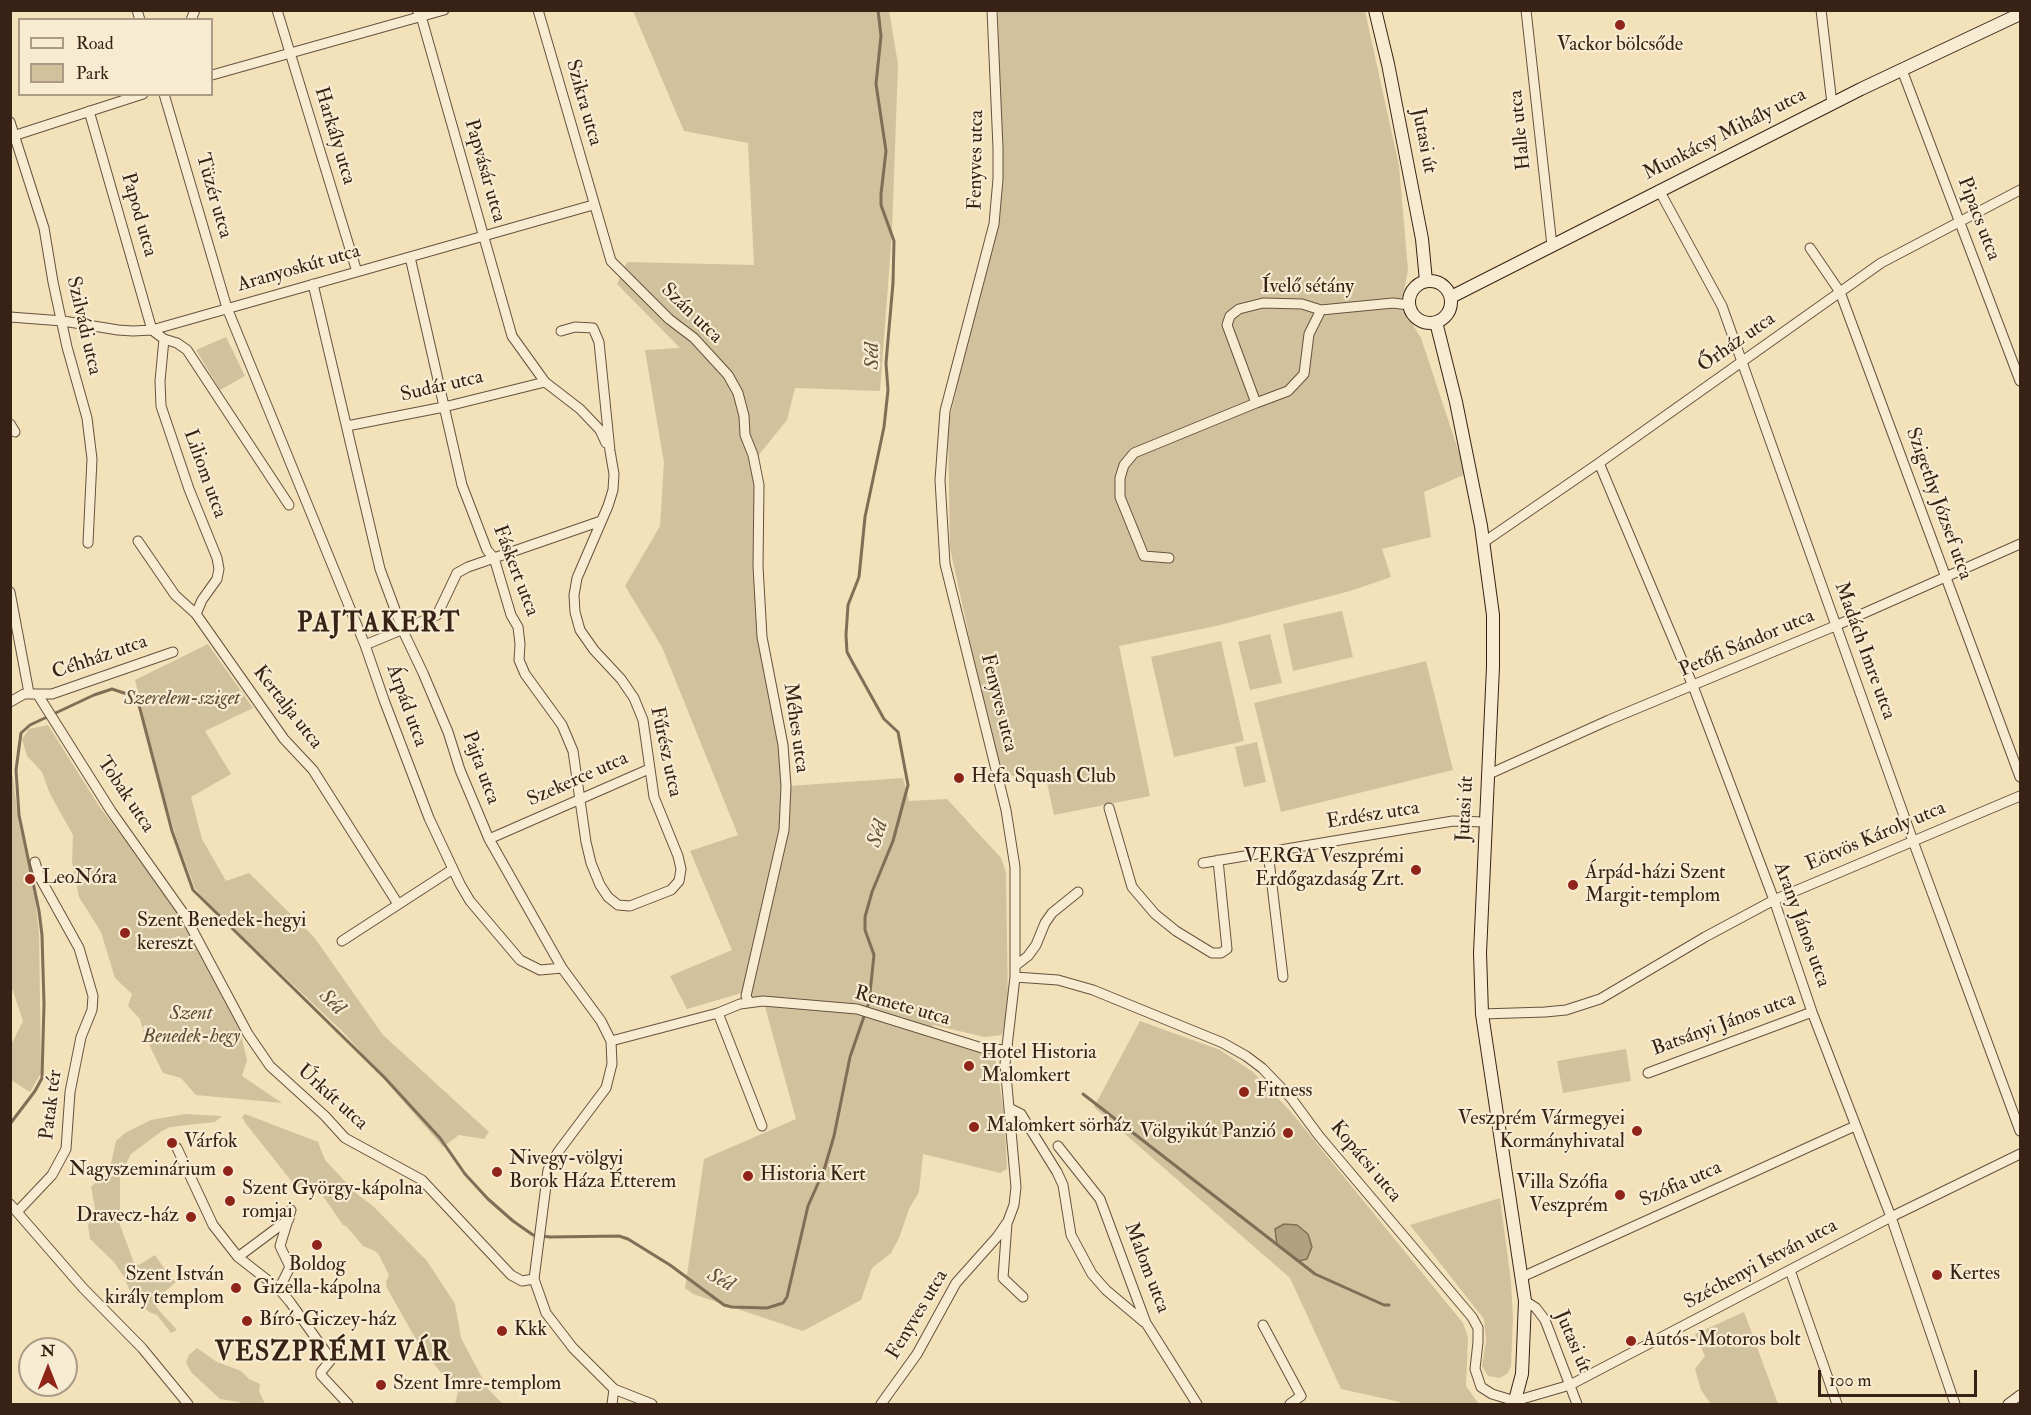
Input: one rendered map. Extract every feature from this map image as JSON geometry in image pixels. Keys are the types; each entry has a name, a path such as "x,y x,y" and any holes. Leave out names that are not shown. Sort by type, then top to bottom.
{"street":[{"name":"Harkály utca","path":"277,10 357,272"},
{"path":"213,75 290,54 419,13 444,10"},
{"name":"Szikra utca","path":"538,10 593,205"},
{"name":"Fenyves utca","path":"881,1404 917,1354 956,1283 1007,1223 1014,1205 1016,1187 1005,1050 1015,977 1015,867 1010,833 945,564 940,480 945,411 994,224 998,148 992,10"},
{"name":"Jutasi út","path":"1375,10 1388,64 1422,238 1426,281"},
{"name":"Halle utca","path":"1526,10 1552,246"},
{"path":"1821,10 1832,104"},
{"name":"Papvásár utca","path":"419,13 516,342"},
{"name":"Munkácsy Mihály utca","path":"1450,297 1832,104 2020,14"},
{"name":"Pipacs utca","path":"1902,70 2020,381"},
{"path":"13,137 137,96"},
{"name":"Tüzér utca","path":"165,96 227,308"},
{"name":"Papod utca","path":"89,111 152,330"},
{"name":"Szilvádi utca","path":"10,122 44,228 67,347 91,438 88,543"},
{"name":"Madách Imre utca","path":"1659,190 1722,306 1835,626 2020,1131"},
{"name":"Őrház utca","path":"1484,542 1599,464 1888,259 2020,190"},
{"name":"Aranyoskút utca","path":"10,317 63,321 133,332 152,330 593,205"},
{"name":"Szán utca","path":"593,205 611,261 669,320 694,338 728,375 738,393 744,416 745,435 753,455"},
{"name":"Szigethy József utca","path":"1810,248 1840,292 2020,777"},
{"name":"Fáskert utca","path":"410,257 462,485 487,550 494,558 511,615 518,627 519,660 525,674 562,725 569,739 573,751 591,862 600,885 608,897 618,905 630,906"},
{"path":"1426,281 1444,286 1450,297 1451,303 1447,315 1436,322 1419,320 1414,316 1409,305 1409,297 1413,290 1426,281"},
{"name":"Pajta utca","path":"313,284 380,569 403,631 448,732 460,770 489,839 562,968 601,1021 611,1041"},
{"name":"Ívelő sétány","path":"1256,403 1227,325 1230,316 1239,309 1263,303 1302,304 1321,310 1393,303 1409,305"},
{"name":"Árpád utca","path":"227,308 365,645 429,818 453,868 471,901 520,960 540,970 562,968"},
{"path":"1169,558 1144,556 1120,497 1120,478 1124,465 1134,453 1152,444 1288,391 1304,374 1309,334 1321,310"},
{"name":"Jutasi út","path":"1436,322 1456,402 1491,589 1493,642 1480,953 1482,1014 1524,1301 1522,1374 1515,1403"},
{"name":"Fűrész utca","path":"561,331 575,327 593,328 599,342 614,474 614,490 577,578 574,596 575,612 580,630 586,640 621,679 634,698 643,720 654,797 681,869 679,881 671,890 630,906"},
{"path":"152,330 187,350 289,505"},
{"name":"Liliom utca","path":"165,339 160,381 161,406 189,489 217,558 219,569 217,579 202,600 196,614"},
{"name":"Fűrész utca","path":"516,342 545,382 580,409 600,430 610,451"},
{"name":"Sudár utca","path":"347,426 444,407 545,382"},
{"name":"Méhes utca","path":"749,1002 746,996 784,830 786,786 783,745 762,637 758,566 759,485 753,455"},
{"name":"Arany János utca","path":"1599,464 1693,686 1774,900 1812,1012 1890,1217 1955,1404"},
{"path":"365,645 437,615 457,573 602,521"},
{"name":"Kertalja utca","path":"138,541 175,595 196,614 284,739 313,770 398,904"},
{"name":"Petőfi Sándor utca","path":"1487,775 1609,720 1835,626 2020,544"},
{"name":"Céhház utca","path":"10,592 33,694 52,694 173,652"},
{"path":"10,702 17,696 33,694"},
{"name":"Tobak utca","path":"33,694 53,717 111,811 184,914"},
{"name":"Szekerce utca","path":"489,839 649,768"},
{"name":"Eötvös Károly utca","path":"1482,1014 1566,1010 1600,999 1705,937 1774,900 2020,796"},
{"path":"1109,808 1132,887 1155,914 1212,953 1221,953 1227,949 1218,860"},
{"name":"Erdész utca","path":"1203,863 1453,821 1485,822"},
{"path":"1268,852 1283,977"},
{"name":"Patak tér","path":"18,1211 52,1175 66,1149 70,1092 81,1037 92,1010 93,996 79,948 39,876 35,862"},
{"path":"342,941 453,868"},
{"path":"1015,966 1028,956 1036,945 1052,913 1078,892"},
{"name":"Úrkút utca","path":"184,914 248,1034 270,1066 325,1116 345,1138 422,1180 512,1275 522,1281 534,1279"},
{"name":"Kopácsi utca","path":"1015,977 1058,980 1093,990 1223,1043 1262,1068 1291,1098 1319,1136 1472,1317 1478,1328 1479,1342 1475,1369 1481,1387 1515,1403"},
{"name":"Remete utca","path":"611,1041 749,1002 763,1001 857,1009 982,1048 1005,1050"},
{"path":"718,1012 762,1126"},
{"name":"Batsányi János utca","path":"1648,1073 1812,1012"},
{"path":"611,1041 612,1064 606,1088 558,1152 548,1170 534,1279 546,1313 573,1348 614,1389 652,1404"},
{"path":"1009,1108 1021,1114 1057,1172 1063,1185 1071,1235 1092,1274 1106,1290 1146,1323"},
{"name":"Szófia utca","path":"1522,1277 1855,1126"},
{"name":"Malom utca","path":"1058,1146 1100,1199 1146,1323 1197,1404"},
{"path":"177,1148 211,1221 238,1257 279,1290 330,1358 321,1375 348,1404"},
{"name":"Széchenyi István utca","path":"1515,1403 1570,1385 1890,1217 2020,1154"},
{"path":"10,1204 83,1288 142,1348 188,1404"},
{"path":"238,1257 290,1215 280,1246 290,1267 279,1290"},
{"path":"1007,1223 1004,1278 1023,1298"},
{"path":"1790,1270 1837,1404"},
{"name":"Jutasi út","path":"1524,1301 1536,1308 1545,1320 1577,1404"},
{"path":"1263,1325 1301,1396 1290,1404"},
{"path":"612,1404 614,1389"},
{"path":"2008,1404 2020,1395"}],"green space":[{"path":"633,11 889,11 898,64 892,232 880,391 795,388 787,420 753,462 756,478 755,569 789,786 903,778 909,801 947,799 1001,858 1006,872 1008,1007 1002,1035 985,1037 933,1025 928,1037 995,1057 1004,1113 1007,1169 1000,1173 923,1154 919,1192 909,1209 891,1253 872,1268 861,1300 803,1331 693,1294 685,1288 704,1159 796,1119 764,1003 745,992 687,1009 670,976 732,950 690,851 738,835 662,647 625,586 660,526 664,463 645,350 680,348 617,284 627,262 754,265 748,143 684,131"},
{"path":"998,11 1365,11 1399,166 1408,270 1401,306 1421,338 1466,474 1424,492 1431,537 1382,549 1391,577 1350,591 1216,626 1119,646 1150,796 1054,815 1047,783 1000,773 984,726 967,626 950,548 948,426 989,250 1001,144"},
{"path":"226,337 245,376 220,390 196,350"},
{"path":"1342,611 1353,657 1293,671 1283,624"},
{"path":"1270,634 1282,683 1250,690 1238,642"},
{"path":"1221,641 1244,741 1174,757 1151,657"},
{"name":"Szerelem-sziget","path":"208,644 253,708 205,731 231,774 191,797 202,839 226,881 249,873 314,937 383,1035 489,1132 484,1139 459,1135 443,1147 344,1033 210,906 195,888 178,843 154,762 135,680"},
{"path":"1426,661 1453,770 1281,812 1254,703"},
{"name":"Szent Benedek-hegy","path":"48,725 99,806 183,918 236,1014 247,1060 242,1076 282,1103 196,1095 181,1078 163,1073 144,1034 140,1019 128,1006 132,994 115,978 101,932 79,897 72,862 73,835 50,794 42,772 27,756 22,739 29,729"},
{"path":"1257,742 1266,782 1244,787 1235,747"},
{"path":"11,774 35,897 39,933 41,1073 30,1092 11,1080 11,1045 23,1021 11,985"},
{"path":"1140,1021 1220,1050 1253,1072 1291,1112 1463,1323 1468,1337 1466,1386 1479,1404 1400,1404 1400,1402 1341,1389 1290,1278 1094,1107"},
{"path":"1626,1049 1631,1081 1563,1093 1557,1061"},
{"path":"185,1114 222,1116 215,1122 170,1127 162,1131 131,1154 120,1171 120,1225 134,1263 139,1265 155,1255 176,1282 161,1295 156,1307 177,1330 171,1333 157,1315 149,1312 131,1294 114,1262 90,1239 88,1226 95,1208 91,1187 109,1173 116,1141 125,1133 151,1120"},
{"path":"245,1114 318,1142 325,1160 427,1261 455,1304 461,1338 488,1389 503,1404 455,1404 458,1392 414,1336 387,1288 386,1282 389,1275 379,1255 363,1246 343,1225 316,1186 309,1182 297,1188 246,1124 242,1117"},
{"path":"1500,1198 1511,1282 1513,1317 1511,1366 1508,1373 1500,1378 1488,1376 1482,1366 1486,1341 1484,1319 1410,1225"},
{"path":"1744,1312 1778,1404 1711,1404 1701,1390 1695,1369 1705,1356 1695,1334"},
{"path":"197,1348 217,1362 241,1371 249,1379 260,1384 259,1391 265,1404 241,1404 220,1399 191,1372 186,1362 189,1355"}],"shaded area":[{"path":"1284,1224 1297,1225 1308,1234 1312,1247 1307,1259 1299,1261 1277,1245 1275,1229"}],"waterway":[{"name":"Séd","path":"10,1124 42,1078 44,1004 42,935 19,815 16,770 21,733 30,725 112,689 130,695 139,705 172,831 193,890 384,1077 440,1138 465,1174 488,1199 533,1235 550,1237 619,1236 628,1239 670,1265 724,1305 767,1308 783,1303 787,1297 808,1206 824,1170 834,1136 850,1057 869,1002 874,955 865,930 865,917 872,892 893,841 908,785 898,732 884,719 847,652 846,635 848,605 859,577 865,517 884,427 888,390 886,363 894,241 881,205 886,151 876,84 881,36 878,10"},
{"path":"1083,1094 1315,1274 1384,1305 1389,1305"}],"place":[{"name":"Vackor bölcsőde","path":"1620,25"},
{"name":"Hefa Squash Club","path":"959,778"},
{"name":"VERGA Veszprémi Erdőgazdaság Zrt.","path":"1416,870"},
{"name":"LeoNóra","path":"30,879"},
{"name":"Árpád-házi Szent Margit-templom","path":"1573,885"},
{"name":"Szent Benedek-hegyi kereszt","path":"125,933"},
{"name":"Hotel Historia Malomkert","path":"969,1066"},
{"name":"Fitness","path":"1244,1092"},
{"name":"Malomkert sörház","path":"974,1127"},
{"name":"Veszprém Vármegyei Kormányhivatal","path":"1637,1131"},
{"name":"Völgyikút Panzió","path":"1288,1133"},
{"name":"Várfok","path":"172,1143"},
{"name":"Nagyszeminárium","path":"228,1171"},
{"name":"Nivegy-völgyi Borok Háza Étterem","path":"497,1172"},
{"name":"Historia Kert","path":"748,1176"},
{"name":"Villa Szófia Veszprém","path":"1620,1195"},
{"name":"Szent György-kápolna romjai","path":"230,1201"},
{"name":"Dravecz-ház","path":"191,1217"},
{"name":"Boldog Gizella-kápolna","path":"317,1245"},
{"name":"Kertes","path":"1937,1275"},
{"name":"Szent István király templom","path":"236,1288"},
{"name":"Bíró-Giczey-ház","path":"247,1321"},
{"name":"Kkk","path":"502,1331"},
{"name":"Autós-Motoros bolt","path":"1631,1341"},
{"name":"Szent Imre-templom","path":"381,1385"}],"district":[{"name":"PAJTAKERT","path":"379,625"},
{"name":"VESZPRÉMI VÁR","path":"333,1354"}]}
